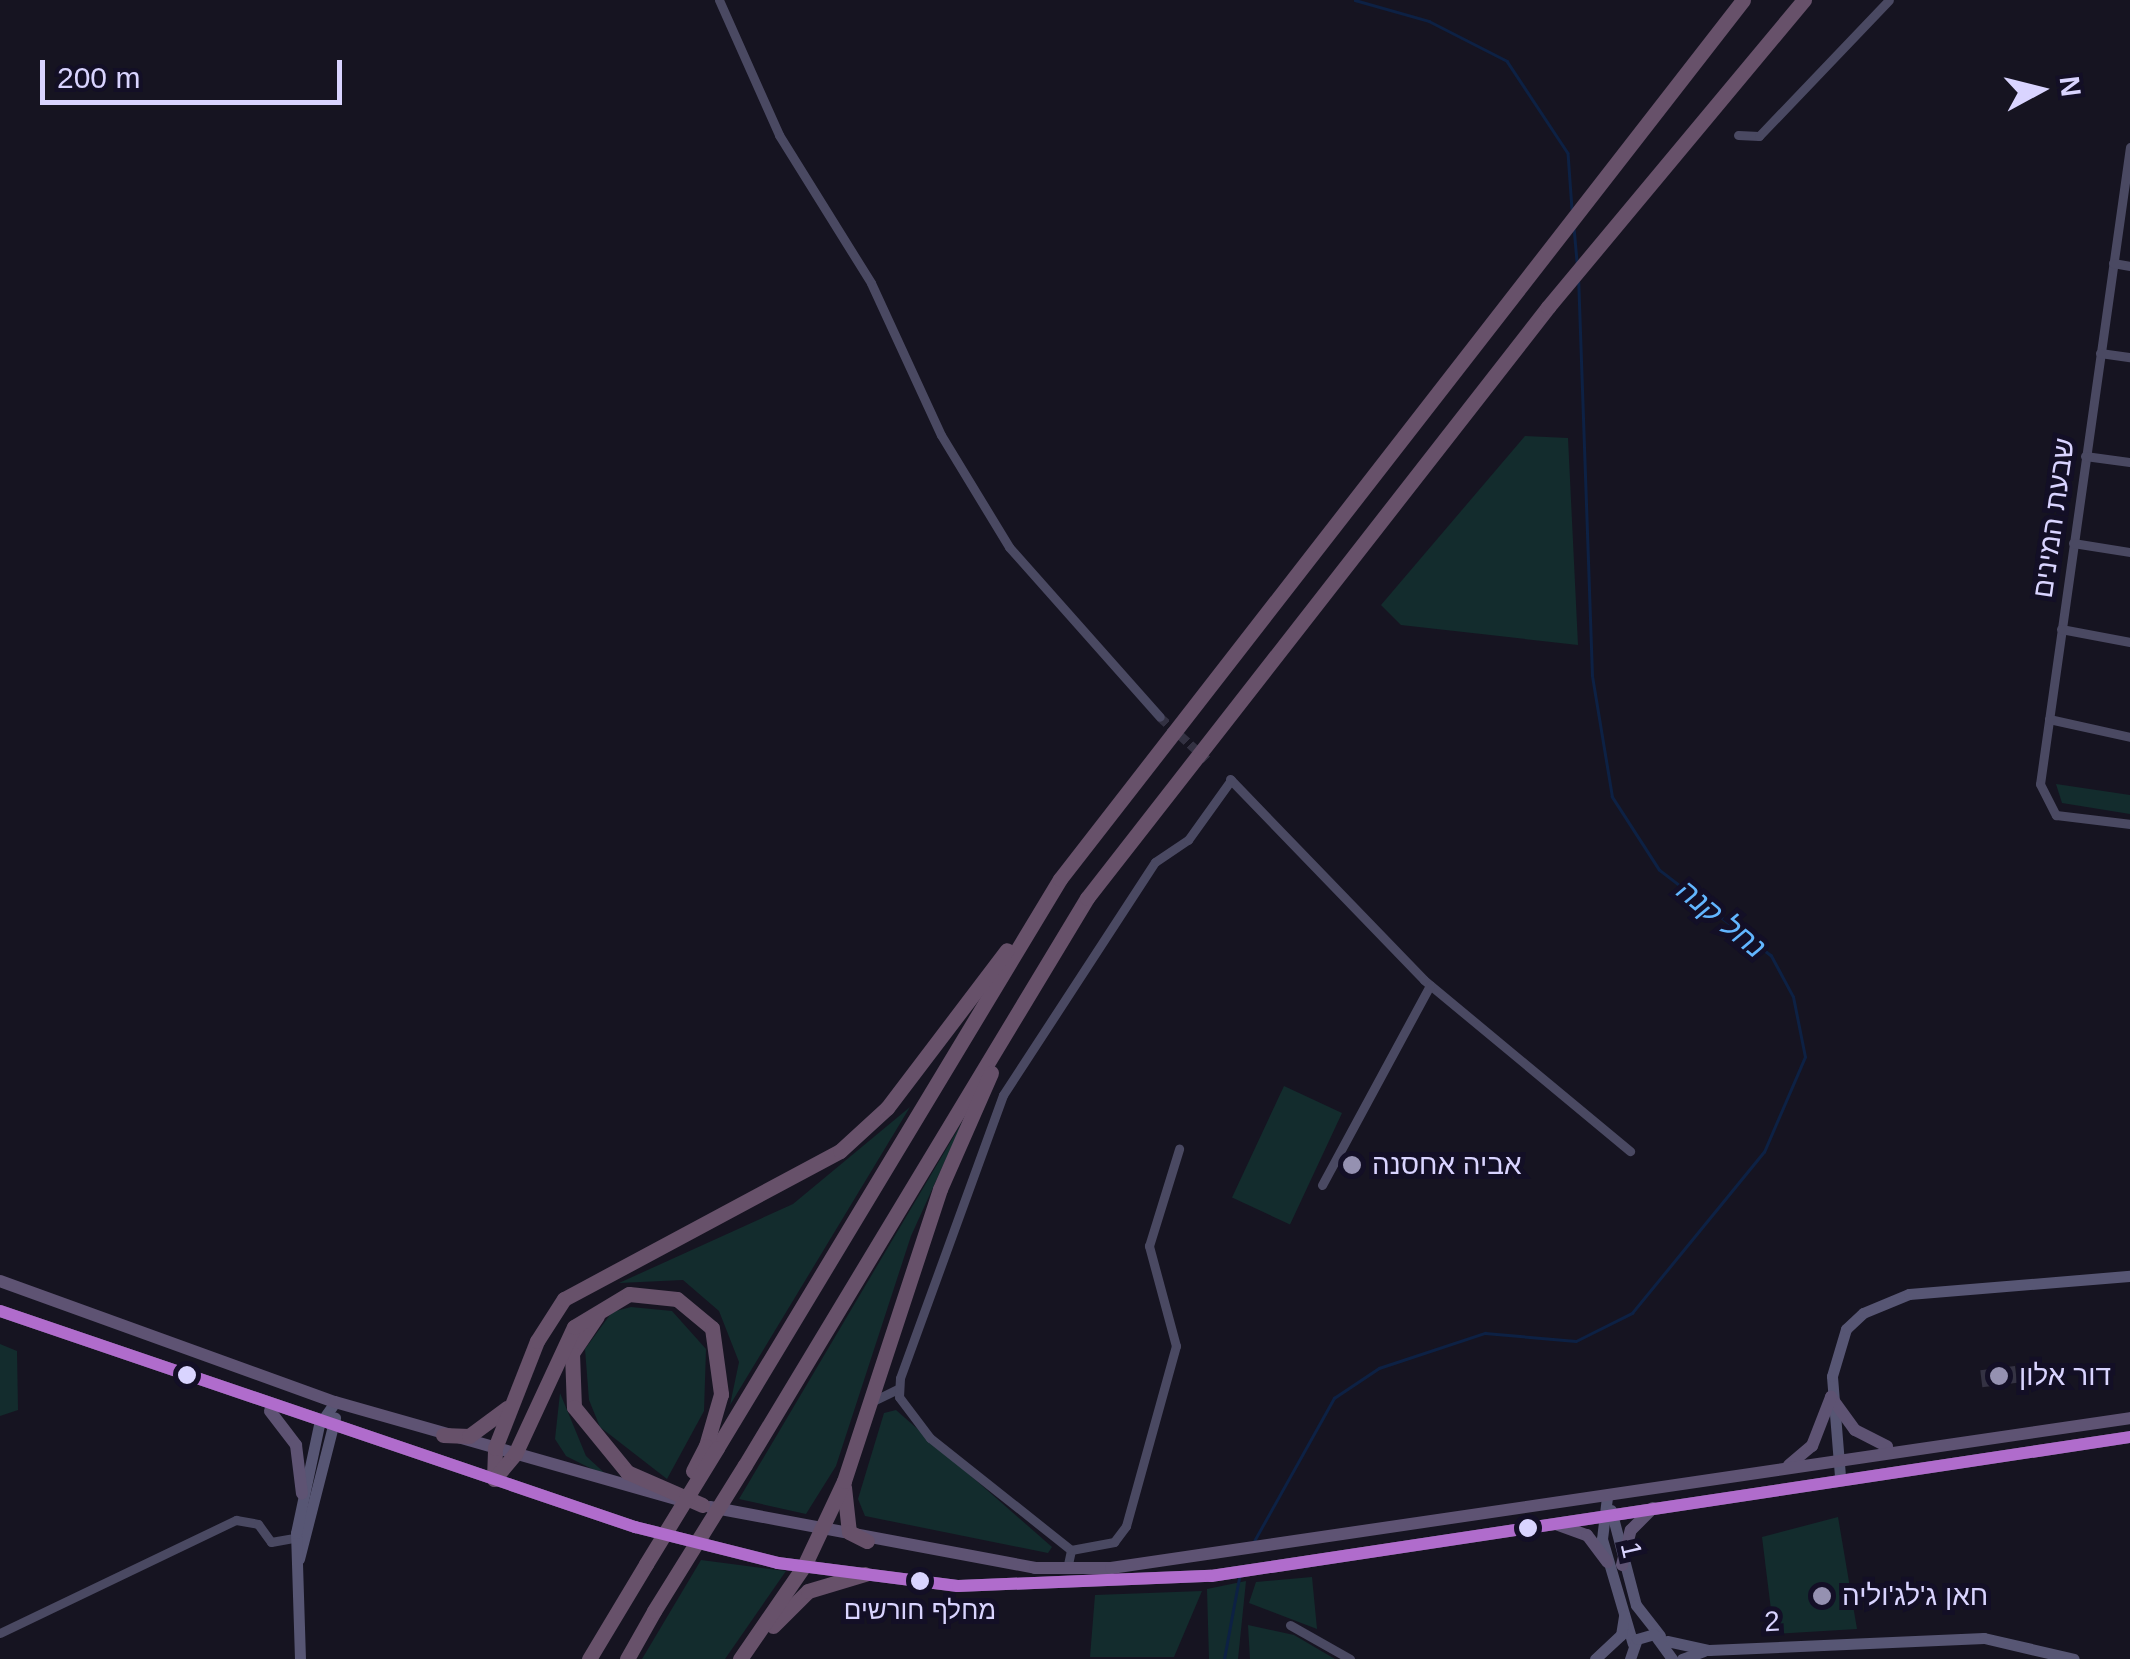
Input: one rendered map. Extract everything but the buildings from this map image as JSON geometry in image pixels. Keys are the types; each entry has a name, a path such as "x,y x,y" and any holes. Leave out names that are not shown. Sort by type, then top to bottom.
{"highway":[{"path":"494,1479 495,1448 537,1341 578,1287 812,1170 887,1108 1542,255 1744,0"},
{"path":"627,1659 1086,898 1548,307 1804,0"},
{"path":"589,1659 712,1447 1060,879"},
{"path":"742,1659 822,1532 844,1481 955,1149 1086,898"},
{"path":"494,1479 515,1454 574,1327 630,1294 678,1299 712,1328 721,1394 712,1447"},
{"path":"630,1294 580,1337 574,1407 626,1472 702,1505"},
{"path":"443,1435 483,1429 516,1398"},
{"path":"844,1481 849,1532 867,1541"},
{"path":"742,1659 808,1591 865,1574"}],"main road":[{"path":"0,1282 335,1402 702,1505 867,1541 1067,1570 1209,1557 1902,1446 2130,1418"},
{"path":"0,1311 319,1426 635,1526 804,1566 1050,1589 1211,1576 1840,1476 2130,1437"},
{"path":"1788,1465 1812,1446 1831,1398 1868,1441 1902,1446"},
{"path":"264,1406 291,1432 302,1494"},
{"path":"1549,1522 1580,1531 1614,1563 1631,1530 1660,1505"}],"street":[{"path":"719,0 779,135 871,283 940,435 1009,547 1160,716"},
{"path":"1738,135 1759,136 1888,0"},
{"name":"שבעת המינים","path":"2130,147 2060,629 2044,806 2130,824"},
{"path":"2113,264 2130,266"},
{"path":"2100,353 2130,357"},
{"path":"2085,456 2130,462"},
{"path":"2073,543 2130,552"},
{"path":"2060,629 2130,642"},
{"path":"2049,719 2130,737"},
{"path":"871,1402 898,1390 1003,1096 1156,862 1188,840 1229,778 1430,985 1630,1150"},
{"path":"1322,1184 1430,985"},
{"path":"898,1390 930,1438 1071,1550 1114,1542 1126,1526 1176,1346 1149,1246 1178,1149"},
{"path":"1840,1476 1831,1398 1846,1330 1880,1303 2130,1276"},
{"path":"301,1537 302,1494 319,1426 335,1402"},
{"path":"300,1659 294,1573 301,1537 335,1430 335,1402"},
{"name":"1","path":"1607,1496 1606,1514 1632,1650"},
{"path":"0,1633 236,1520 258,1524 271,1542 301,1537"},
{"path":"1067,1570 1071,1550"},
{"name":"1","path":"1614,1563 1639,1614 1663,1638 1672,1659"},
{"path":"1596,1659 1621,1634 1624,1610"},
{"path":"1290,1625 1350,1659"},
{"path":"1596,1659 1663,1638"},
{"name":"2","path":"1663,1638 1708,1650"},
{"name":"2","path":"1682,1659 1708,1650 1968,1638 2074,1659"}],"green space":[{"path":"1525,436 1568,438 1578,645 1401,625 1381,605"},
{"path":"2056,784 2130,795 2130,814 2062,803"},
{"path":"1284,1086 1342,1113 1290,1225 1232,1197"},
{"path":"910,1107 730,1405 739,1362 719,1311 683,1280 619,1283 793,1204"},
{"path":"964,1119 911,1236 836,1466 806,1514 739,1499"},
{"path":"631,1307 672,1311 706,1349 704,1411 667,1479 600,1427 589,1400 585,1349 612,1312"},
{"path":"0,1344 17,1351 18,1410 0,1416"},
{"path":"560,1393 586,1456 610,1478 566,1456 555,1439"},
{"path":"896,1410 1052,1547 1048,1553 865,1516 858,1499 884,1413"},
{"path":"1838,1517 1857,1629 1774,1634 1762,1537"},
{"path":"701,1560 786,1571 725,1659 642,1659"},
{"path":"1312,1577 1317,1629 1249,1603 1256,1582"},
{"path":"1246,1581 1238,1659 1209,1659 1207,1589"},
{"path":"1202,1591 1174,1657 1090,1657 1095,1595"},
{"path":"1248,1625 1294,1635 1335,1659 1250,1659"}],"waterway":[{"name":"נחל קנה","path":"1355,0 1429,21 1507,61 1568,153 1572,209"},
{"name":"נחל קנה","path":"1574,227 1577,264"},
{"name":"נחל קנה","path":"1253,1543 1334,1398 1379,1368 1485,1333 1576,1341 1632,1313 1764,1152 1805,1057 1793,997 1771,956 1659,870 1612,797 1592,676 1578,282"},
{"path":"1224,1659 1239,1578"}],"tunnel":[{"path":"1160,717 1210,762"}],"transit line":[{"path":"0,1311 635,1527 778,1563 958,1586 1211,1576 2130,1437"}],"place":[{"name":"אביה אחסנה","path":"1352,1165"},
{"name":"דור אלון","path":"1999,1376"},
{"name":"מחלף חורשים","path":"920,1581"},
{"name":"חאן ג'לג'וליה","path":"1822,1596"}]}
